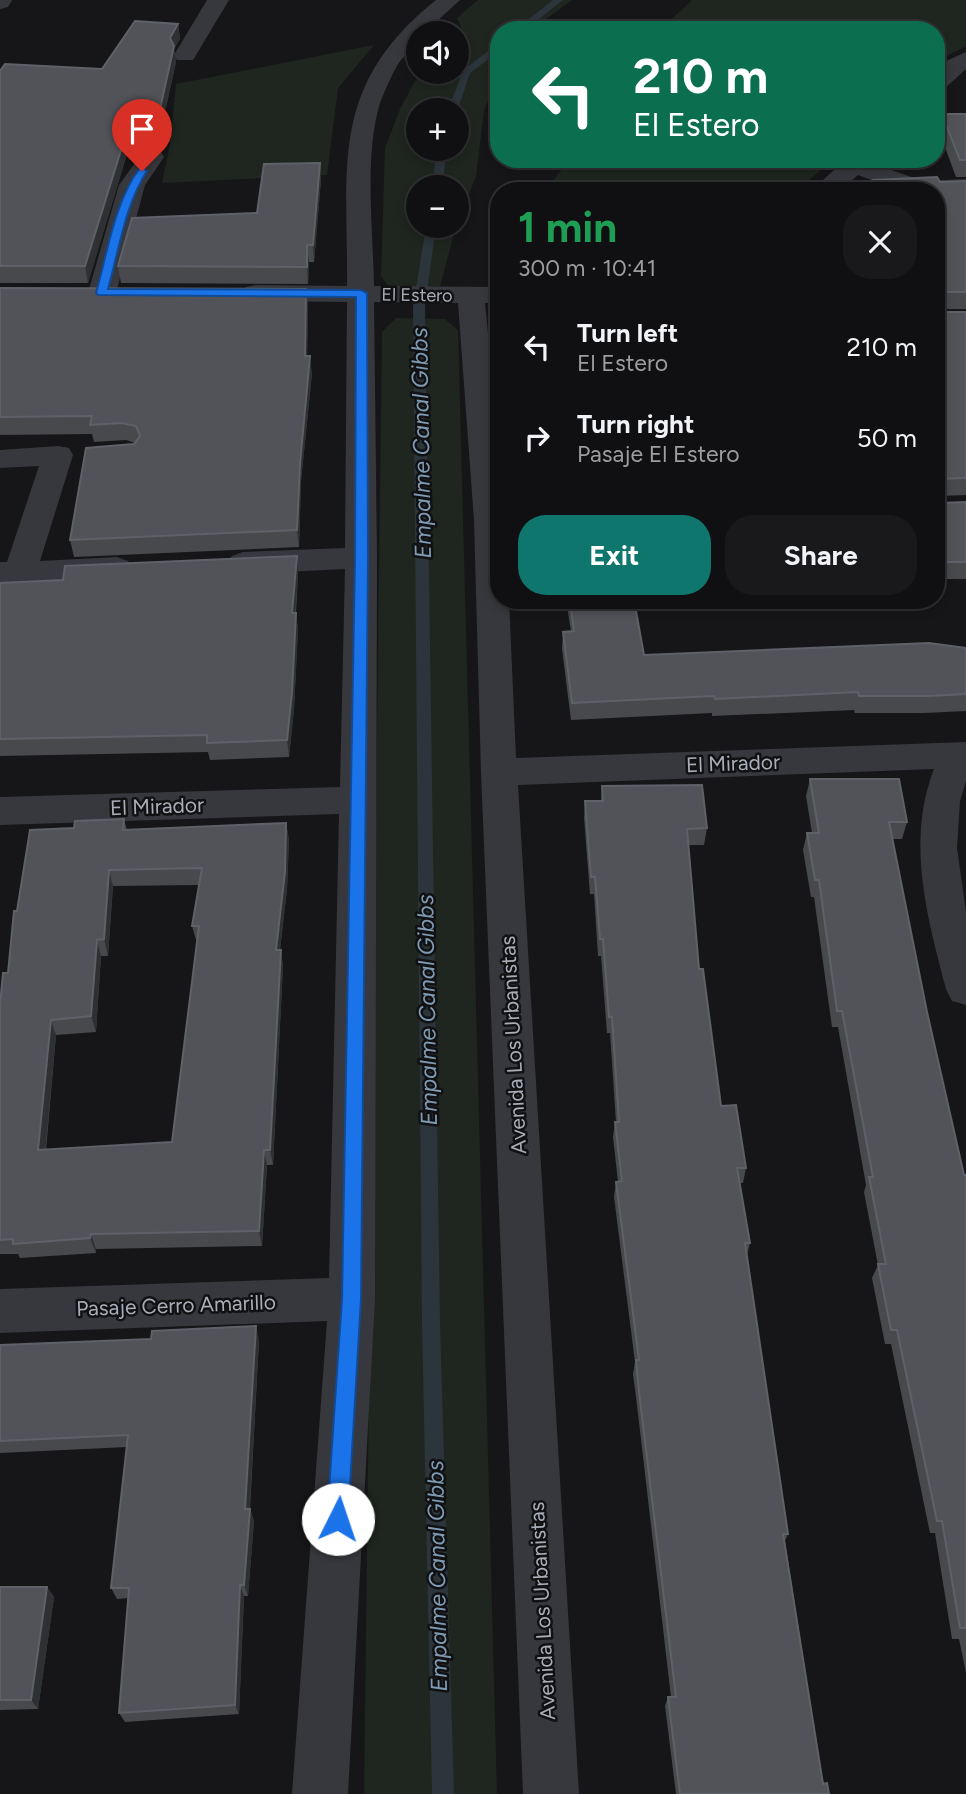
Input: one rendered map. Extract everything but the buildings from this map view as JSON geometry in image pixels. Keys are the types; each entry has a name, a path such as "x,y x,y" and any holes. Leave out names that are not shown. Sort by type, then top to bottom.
{"street":[{"path":"185,55 218,0"},
{"path":"320,1794 352,1299 356,800 361,558 371,294 360,149 366,104 387,62 404,40 449,0"},
{"path":"945,75 966,59"},
{"path":"129,293 89,293 132,186 152,157"},
{"path":"835,182 851,168"},
{"path":"872,168 905,182"},
{"path":"945,188 966,187"},
{"name":"El Estero","path":"225,293 472,296"},
{"name":"Avenida Los Urbanistas","path":"472,296 490,471"},
{"path":"0,459 71,454 10,573 143,567"},
{"path":"211,564 361,558"},
{"name":"Avenida Los Urbanistas","path":"496,609 499,772 551,1794"},
{"path":"962,755 942,801 939,860 951,933 966,989"},
{"name":"El Mirador","path":"499,772 962,755"},
{"name":"El Mirador","path":"0,811 356,800"},
{"name":"Pasaje Cerro Amarillo","path":"0,1311 352,1299"}],"shaded area":[{"path":"478,0 572,0 543,21 490,21 490,95 484,111 476,176 469,194 469,175 406,175 406,238 453,238 440,286 392,291 381,276 385,148 400,109 414,84 469,84 469,21 458,21 457,18"},
{"path":"692,0 966,0 966,46 945,57 945,21 670,21"},
{"path":"374,45 338,88 327,175 162,183 170,144 176,84"},
{"path":"563,168 823,168 807,182 552,182"},
{"path":"396,318 445,319 458,330 497,1794 364,1794 382,332"}],"waterway":[{"name":"Empalme Canal Gibbs","path":"531,21 559,0"},
{"name":"Empalme Canal Gibbs","path":"457,98 466,72 490,53"},
{"name":"Empalme Canal Gibbs","path":"439,175 440,161"},
{"name":"Empalme Canal Gibbs","path":"429,238 419,307 431,1323 443,1794"}],"route":[{"path":"142,171 132,186 102,293 361,293 361,558 352,1299 338,1519"}]}
